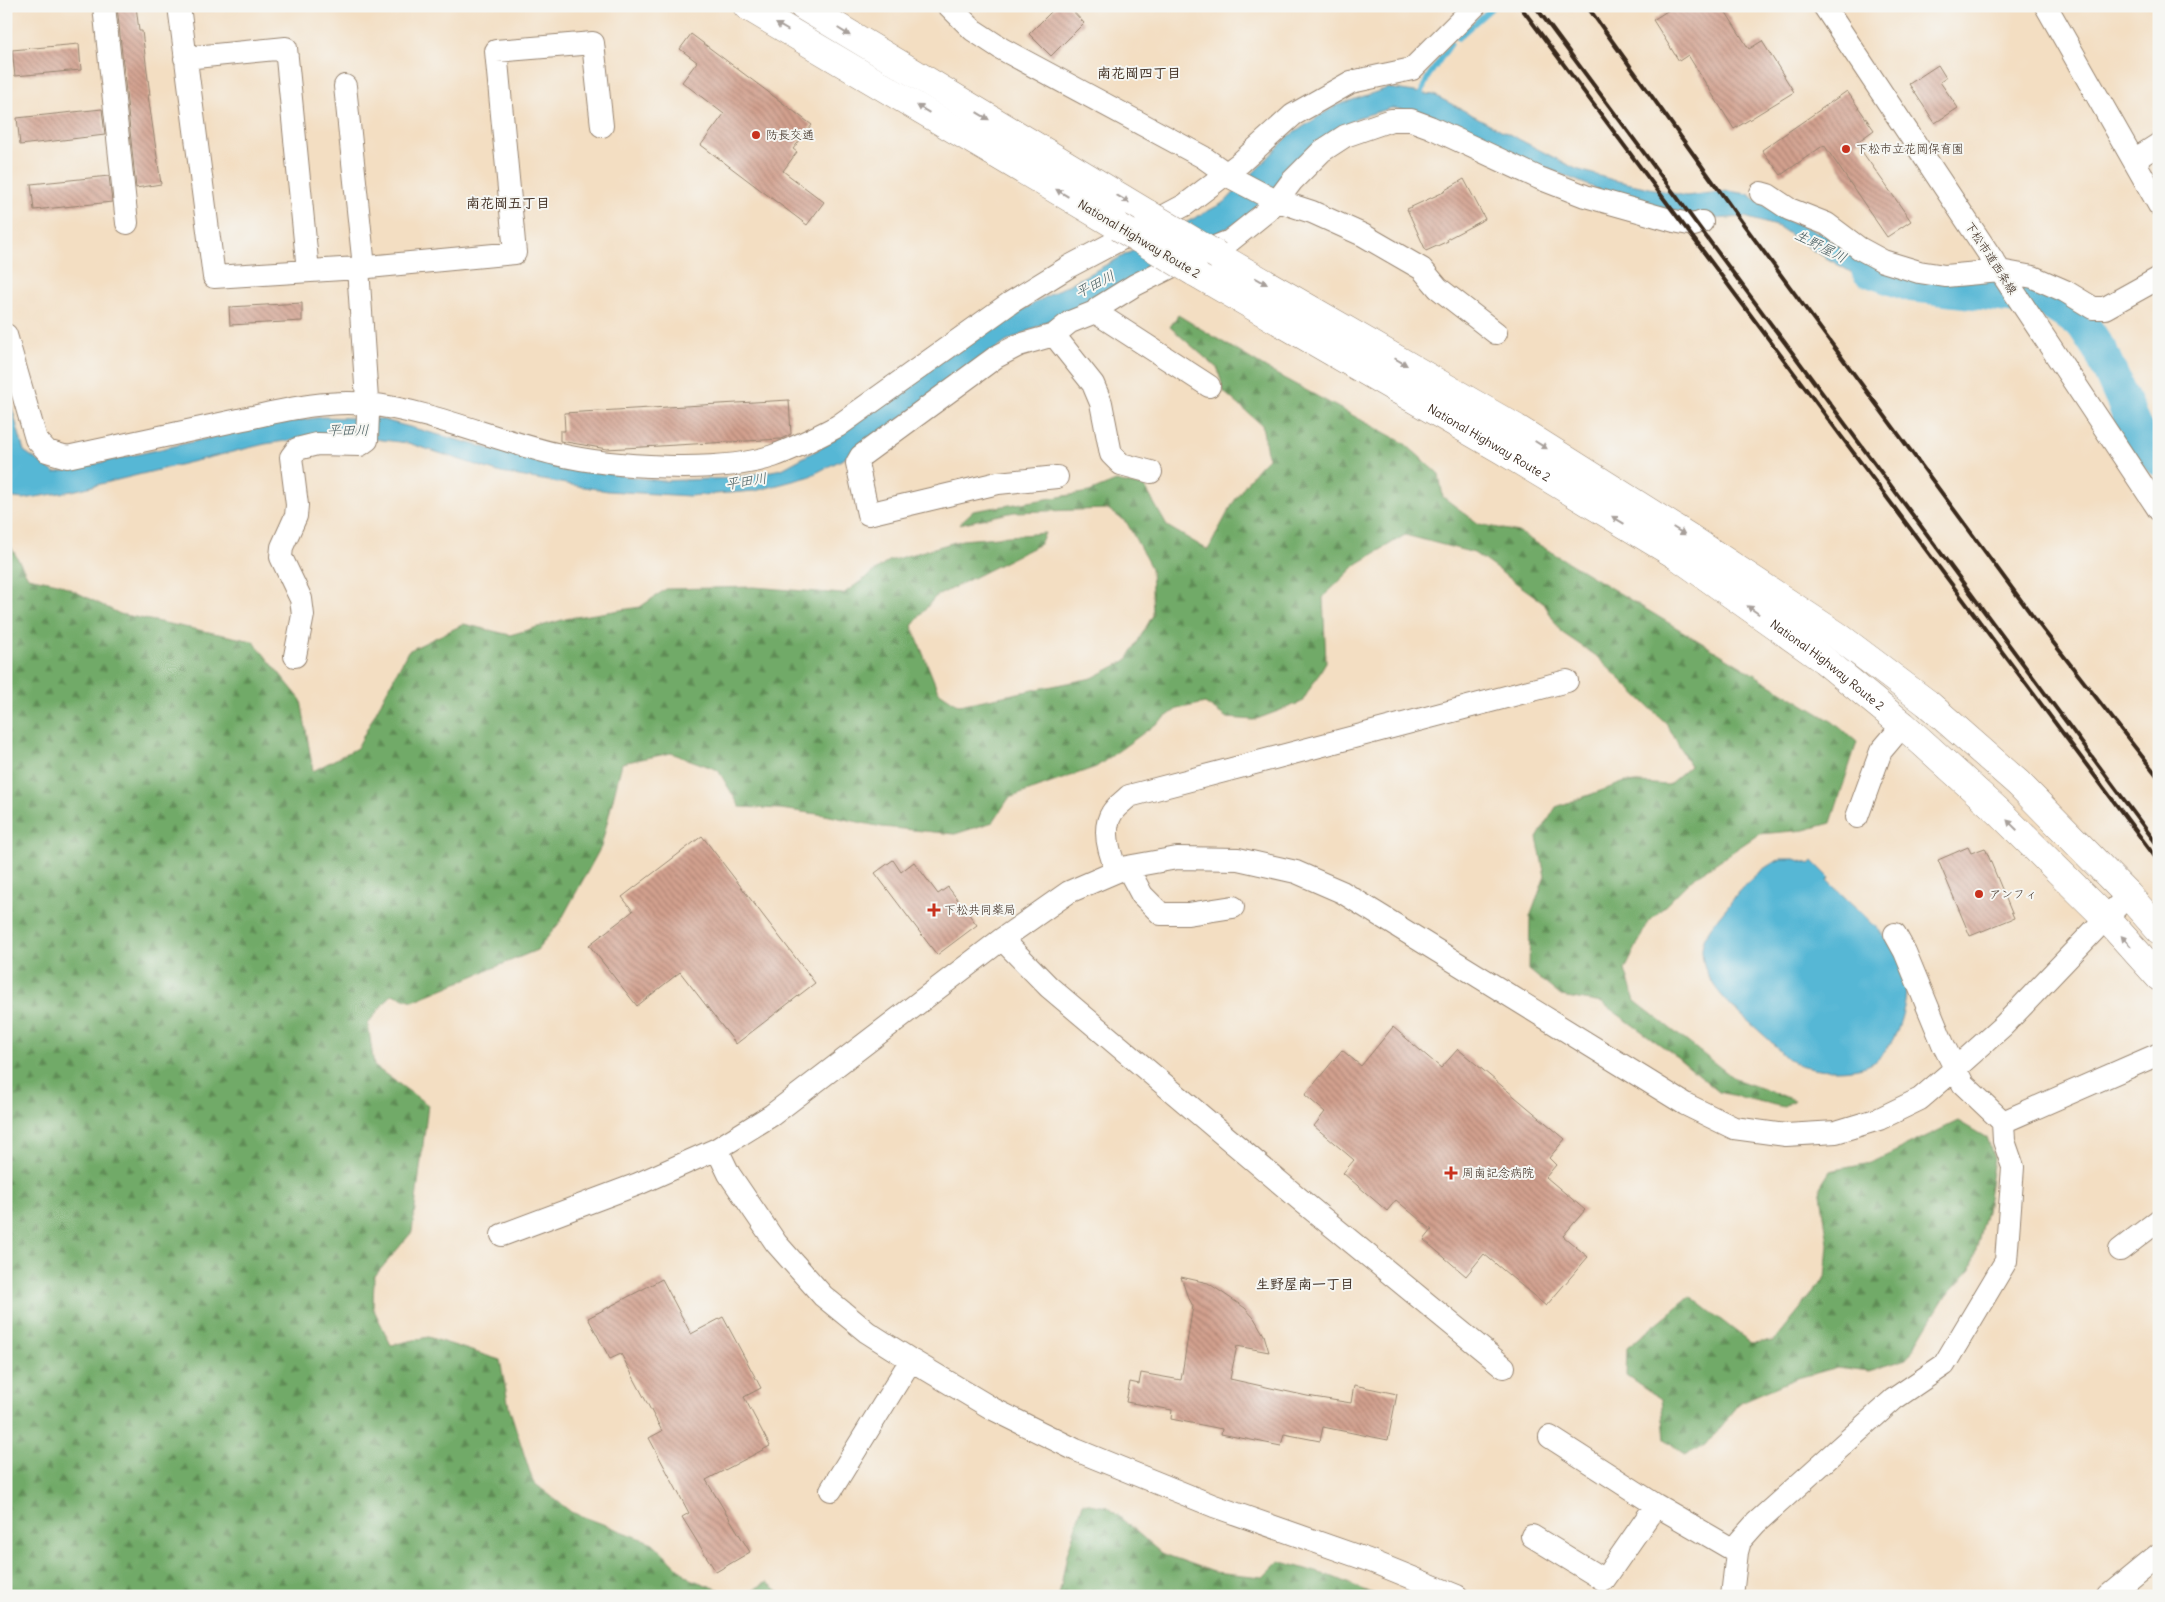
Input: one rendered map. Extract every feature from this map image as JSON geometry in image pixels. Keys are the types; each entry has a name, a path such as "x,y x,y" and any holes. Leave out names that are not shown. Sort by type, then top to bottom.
{"highway":[{"name":"National Highway Route 2","path":"747,6 1194,272 1493,445 1676,555 1824,660 1903,725 1998,811 2106,918 2159,977"},
{"name":"National Highway Route 2","path":"803,6 1218,256 1516,428 1687,536 1838,636 1926,703 2018,784 2128,895 2159,930"}],"street":[{"path":"104,6 127,223"},
{"path":"179,6 214,277 361,268 516,253 496,52 593,43 602,126"},
{"path":"949,6 972,30 1002,49 1203,157 1230,176 1275,200 1312,212 1363,235 1422,269 1438,288 1496,333"},
{"path":"6,335 36,439 47,451 67,457 285,410 332,404 367,409 395,409 557,455 620,464 692,468 771,457 839,428 1010,303 1070,266 1185,204 1230,176 1240,164 1293,115 1351,82 1412,70 1475,6"},
{"name":"下松市道西条線","path":"1824,6 2159,510"},
{"path":"2046,6 2159,205"},
{"path":"185,58 286,48 308,271"},
{"path":"295,656 302,615 301,599 281,558 282,546 296,516 297,505 291,456 297,449 317,444 360,445 367,440 361,268 345,86"},
{"path":"1057,477 998,483 868,514 857,463 860,454 996,357 1019,344 1054,335 1070,322 1095,312 1098,308 1135,285 1197,254 1230,241 1275,200 1322,151 1344,136 1391,120 1411,120 1539,178 1585,196 1674,221 1694,225 1702,222"},
{"path":"2134,160 2159,144"},
{"path":"1761,194 1768,195 1789,209 1828,224 1859,248 1883,261 1919,272 1944,276 2033,277 2065,291 2093,308 2105,308 2159,278"},
{"path":"1095,312 1209,386"},
{"path":"1054,335 1093,384 1101,403 1111,454 1122,464 1151,472"},
{"path":"839,428 860,454"},
{"path":"1233,907 1188,914 1160,914 1111,857 1107,832 1112,813 1130,796 1567,681"},
{"path":"1858,817 1881,751 1903,725"},
{"path":"502,1235 638,1184 717,1150 772,1115 1002,939 1069,892 1122,869 1177,858 1238,859 1296,872 1342,892 1677,1100 1734,1128 1786,1135 1836,1132 1879,1119 1920,1099 2004,1025 2128,895"},
{"path":"1732,1596 1740,1541 1756,1523 1894,1399 1944,1365 2006,1260 2013,1167 2004,1142 2003,1122 1963,1084 1943,1044 1905,952 1895,934"},
{"path":"1002,939 1049,987 1303,1202 1504,1367"},
{"path":"2003,1122 2158,1057"},
{"path":"717,1150 729,1174 776,1243 824,1296 867,1332 911,1360 993,1409 1076,1450 1214,1506 1370,1561 1456,1596"},
{"path":"2120,1250 2159,1220"},
{"path":"831,1490 911,1360"},
{"path":"1550,1437 1656,1505 1737,1552"},
{"path":"1532,1536 1604,1580 1656,1505"},
{"path":"2108,1596 2159,1554"}],"green space":[{"path":"1178,315 1274,373 1404,443 1439,474 1443,497 1479,524 1518,532 1833,722 1857,742 1831,823 1805,830 1759,834 1692,879 1647,924 1625,970 1635,1001 1735,1079 1794,1100 1784,1107 1719,1092 1672,1053 1602,1003 1561,996 1529,970 1530,917 1545,876 1537,838 1556,807 1625,782 1668,785 1690,766 1667,724 1595,655 1561,632 1543,602 1474,553 1405,535 1357,564 1323,597 1326,662 1302,702 1254,720 1227,718 1205,703 1177,709 1096,767 1009,798 993,822 955,834 882,827 825,815 780,809 740,807 718,770 671,753 622,763 601,847 560,922 537,950 413,1001 392,994 368,1023 374,1066 428,1105 412,1232 374,1277 373,1308 391,1345 428,1337 500,1360 509,1407 533,1482 571,1512 653,1543 690,1579 737,1596 6,1596 6,538 28,577 58,583 120,614 253,641 301,700 313,771 357,748 408,651 464,624 510,635 569,618 640,607 666,589 754,587 843,594 889,561 962,540 1045,533 1040,544 935,597 912,626 938,691 959,705 1092,678 1127,660 1153,615 1151,568 1127,523 1108,509 1014,512 959,524 973,511 1089,492 1116,481 1145,487 1167,526 1208,550 1241,490 1268,458 1262,425 1224,392 1218,369 1170,327"},
{"path":"1958,1121 1987,1138 1994,1158 1986,1211 1971,1269 1946,1295 1907,1359 1869,1371 1837,1367 1794,1379 1741,1402 1706,1445 1685,1455 1665,1439 1661,1399 1626,1375 1627,1348 1690,1296 1751,1343 1774,1341 1825,1278 1828,1244 1820,1187 1830,1171 1871,1163"},
{"path":"1083,1503 1108,1507 1161,1553 1214,1572 1263,1577 1279,1561 1333,1577 1379,1596 1059,1596 1067,1554"},
{"path":"767,1582 785,1596 742,1596"}],"water":[{"name":"平田川","path":"1388,88 1434,95 1576,169 1613,180 1686,196 1728,191 1748,194 1784,219 1826,235 1868,264 1911,285 1878,283 1851,272 1814,251 1779,227 1745,217 1710,219 1620,198 1543,167 1423,112 1392,108 1356,118 1313,149 1243,219 1126,283 1006,342 847,457 808,477 755,491 689,496 608,491 501,473 408,443 332,434 265,444 72,491 23,499 6,497 6,387 24,451 55,473 262,426 322,417 380,419 550,465 661,481 735,478 782,469 828,444 966,342 1051,294 1225,202 1289,136 1335,106"},
{"path":"1781,859 1795,859 1810,864 1813,861 1830,878 1828,881 1888,940 1901,958 1906,983 1901,1017 1895,1035 1887,1048 1870,1065 1860,1068 1836,1070 1811,1068 1793,1062 1736,1011 1709,977 1704,965 1702,951 1708,932 1747,883 1766,867"}],"building":[{"path":"117,6 136,6 139,31 142,31 150,95 148,95 161,184 136,188"},
{"path":"1057,6 1068,6 1084,23 1051,56 1029,34"},
{"path":"1675,6 1722,6 1749,49 1762,41 1794,92 1734,129 1688,55 1679,61 1653,20"},
{"name":"防長交通","path":"691,34 812,125 793,149 797,152 783,171 824,202 807,225 701,145 724,114 682,82 697,62 680,49"},
{"path":"79,44 81,70 15,76 12,50"},
{"path":"1938,65 1946,78 1940,82 1958,108 1935,123 1909,84"},
{"path":"1847,91 1874,130 1856,143 1911,221 1887,237 1824,145 1781,175 1762,150"},
{"path":"102,109 105,135 20,145 17,118"},
{"path":"109,176 112,202 34,210 31,184"},
{"path":"1464,179 1485,219 1447,239 1448,241 1426,251 1407,209 1446,191"},
{"path":"302,303 302,321 230,325 229,307"},
{"path":"789,400 791,434 781,439 607,449 560,441 560,431 565,431 564,413"},
{"path":"702,836 815,983 736,1044 680,972 637,1006 589,945 633,911 622,897"},
{"path":"1968,847 1971,853 1985,848 2014,918 1970,936 1938,860"},
{"name":"下松共同薬局","path":"893,860 901,872 914,862 938,894 948,887 977,925 937,955 875,873"},
{"path":"1393,1027 1441,1068 1458,1049 1565,1139 1549,1158 1556,1165 1546,1177 1585,1210 1563,1236 1588,1257 1546,1306 1484,1254 1466,1276 1424,1240 1432,1230 1396,1200 1387,1211 1343,1173 1354,1160 1314,1126 1325,1112 1305,1095 1342,1050 1361,1066"},
{"path":"1181,1277 1208,1283 1245,1308 1254,1318 1264,1335 1269,1352 1237,1346 1230,1379 1307,1396 1351,1403 1354,1385 1397,1394 1388,1440 1323,1427 1320,1441 1284,1434 1281,1446 1221,1434 1222,1429 1171,1419 1172,1410 1126,1402 1130,1382 1139,1384 1141,1373 1181,1380 1193,1306"},
{"path":"662,1279 691,1334 723,1317 761,1388 744,1397 770,1446 706,1480 750,1552 716,1572 682,1517 689,1513 649,1438 662,1431 621,1354 610,1359 588,1318"}],"waterway":[{"path":"1458,38 1494,6"},
{"path":"1419,98 1428,77 1451,44"},
{"name":"生野屋川","path":"1868,270 1911,285 2045,300 2082,323 2101,352 2140,439 2159,459"}],"railway":[{"path":"1520,6 2159,862"},
{"path":"1535,6 2159,847"},
{"path":"1587,6 1744,225 2034,618 2159,778"}],"place":[{"name":"防長交通","path":"756,135"},
{"name":"下松市立花岡保育園","path":"1846,149"},
{"name":"アンフィ","path":"1979,894"},
{"name":"下松共同薬局","path":"934,910"},
{"name":"周南記念病院","path":"1451,1173"}],"district":[{"name":"南花岡四丁目","path":"1139,73"},
{"name":"南花岡五丁目","path":"508,203"},
{"name":"生野屋南一丁目","path":"1305,1284"}]}
